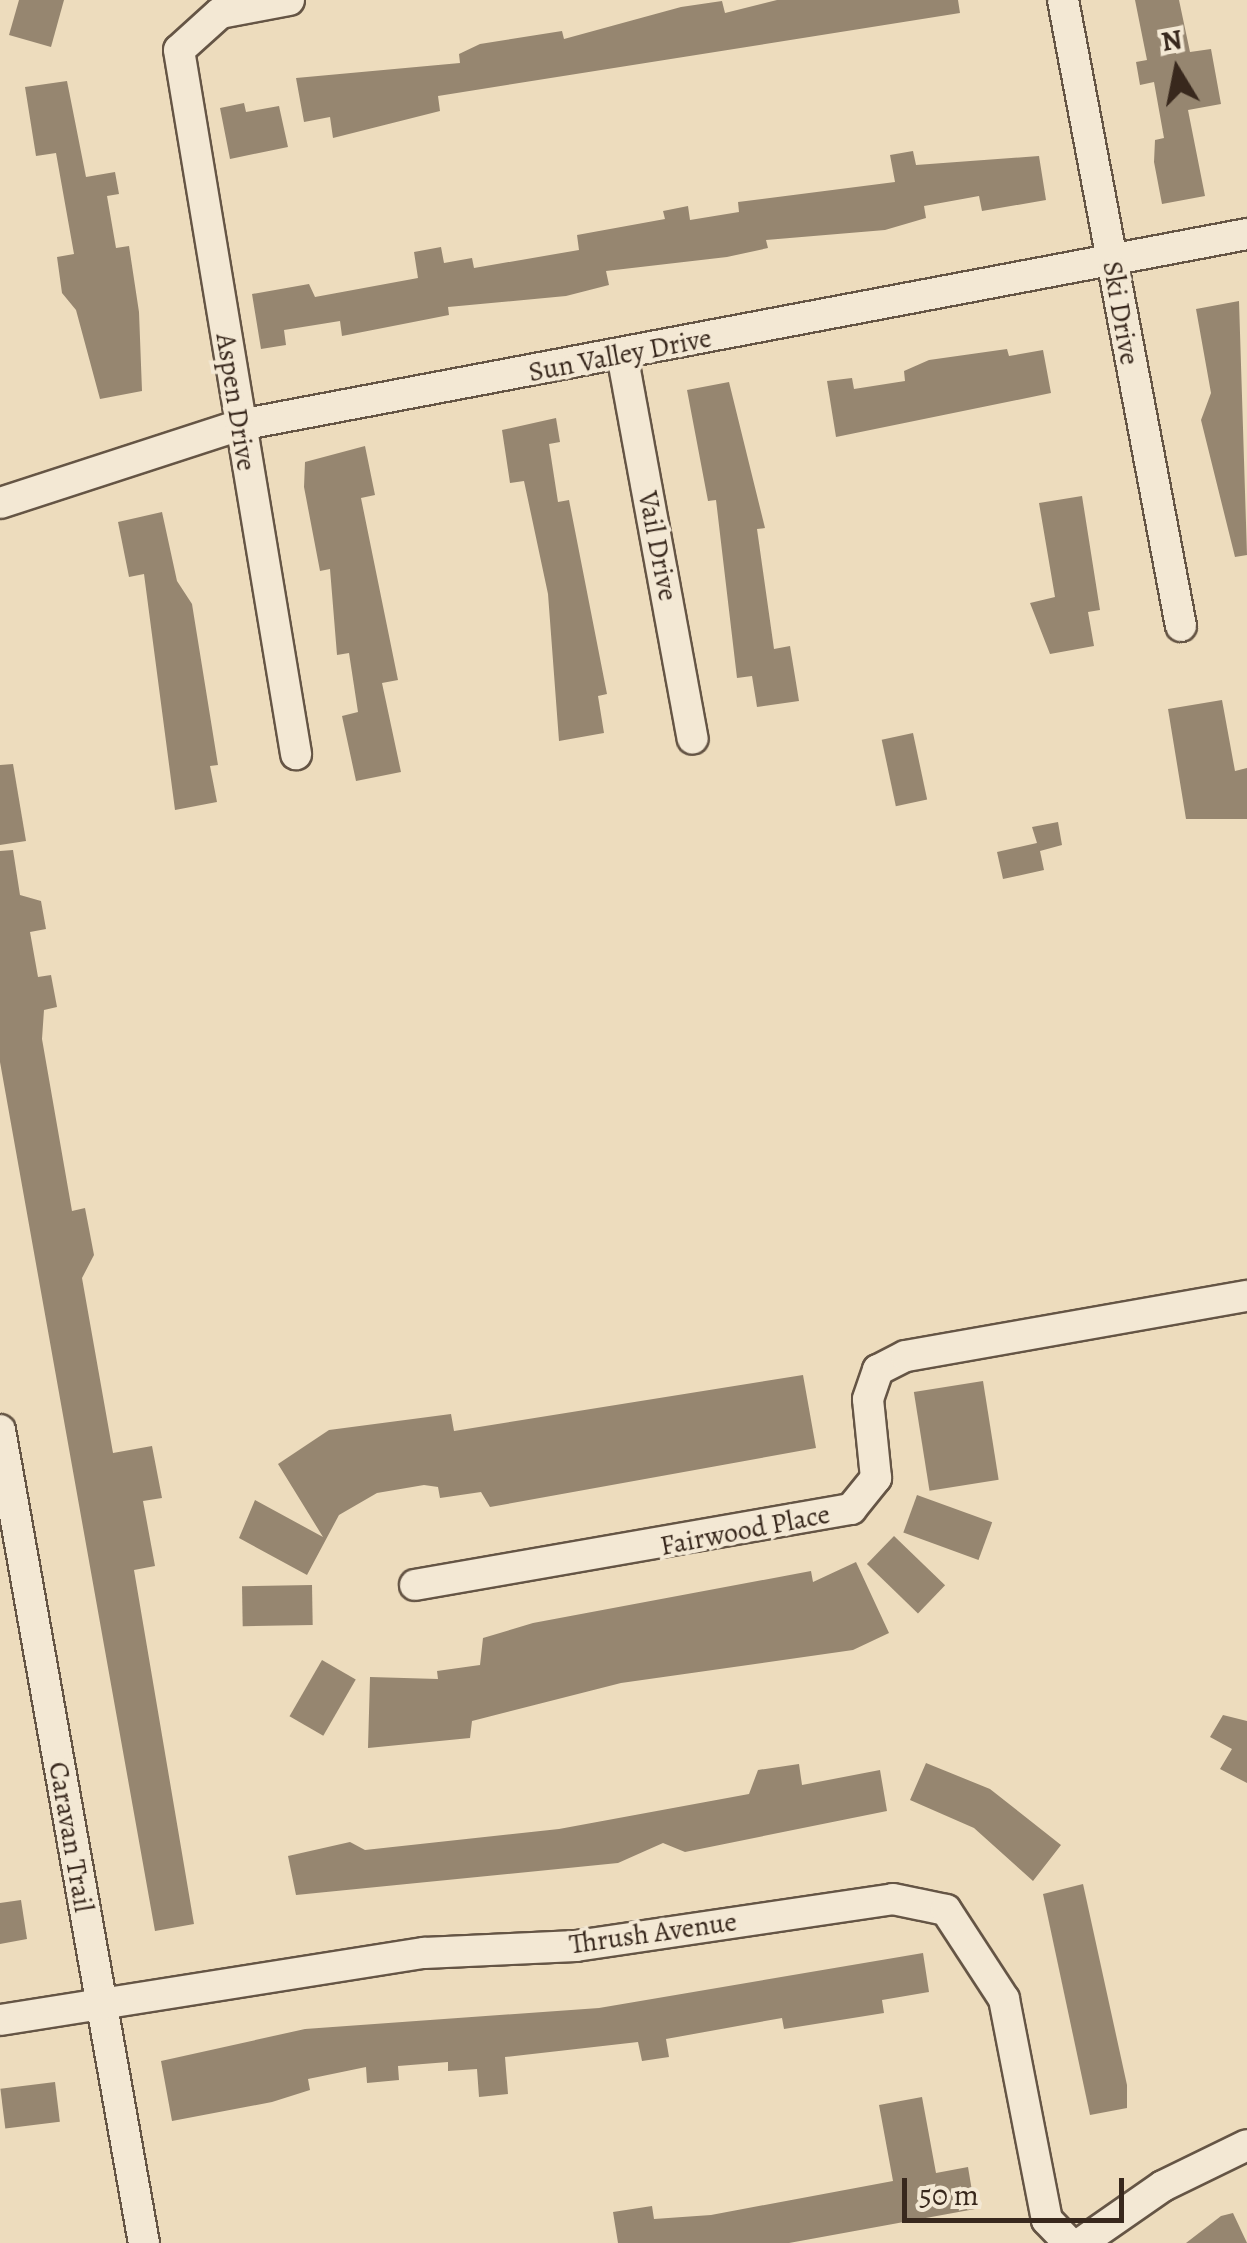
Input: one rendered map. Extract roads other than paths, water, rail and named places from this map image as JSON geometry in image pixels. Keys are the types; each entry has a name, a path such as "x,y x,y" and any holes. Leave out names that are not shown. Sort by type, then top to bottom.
{"street":[{"name":"Aspen Drive","path":"289,0 220,14 179,50 296,754"},
{"name":"Ski Drive","path":"1063,0 1181,626"},
{"name":"Sun Valley Drive","path":"0,503 240,425 1247,234"},
{"name":"Vail Drive","path":"622,354 694,738"},
{"name":"Fairwood Place","path":"414,1585 851,1509 876,1478 868,1399 878,1370 906,1356 1247,1296"},
{"name":"Caravan Trail","path":"0,1430 144,2243"},
{"path":"0,1611 30,1606"},
{"name":"Thrush Avenue","path":"0,2020 424,1953 576,1946 893,1898 946,1910 1004,1998 1047,2220 1069,2243"},
{"path":"1081,2243 1162,2186 1247,2145"}]}
